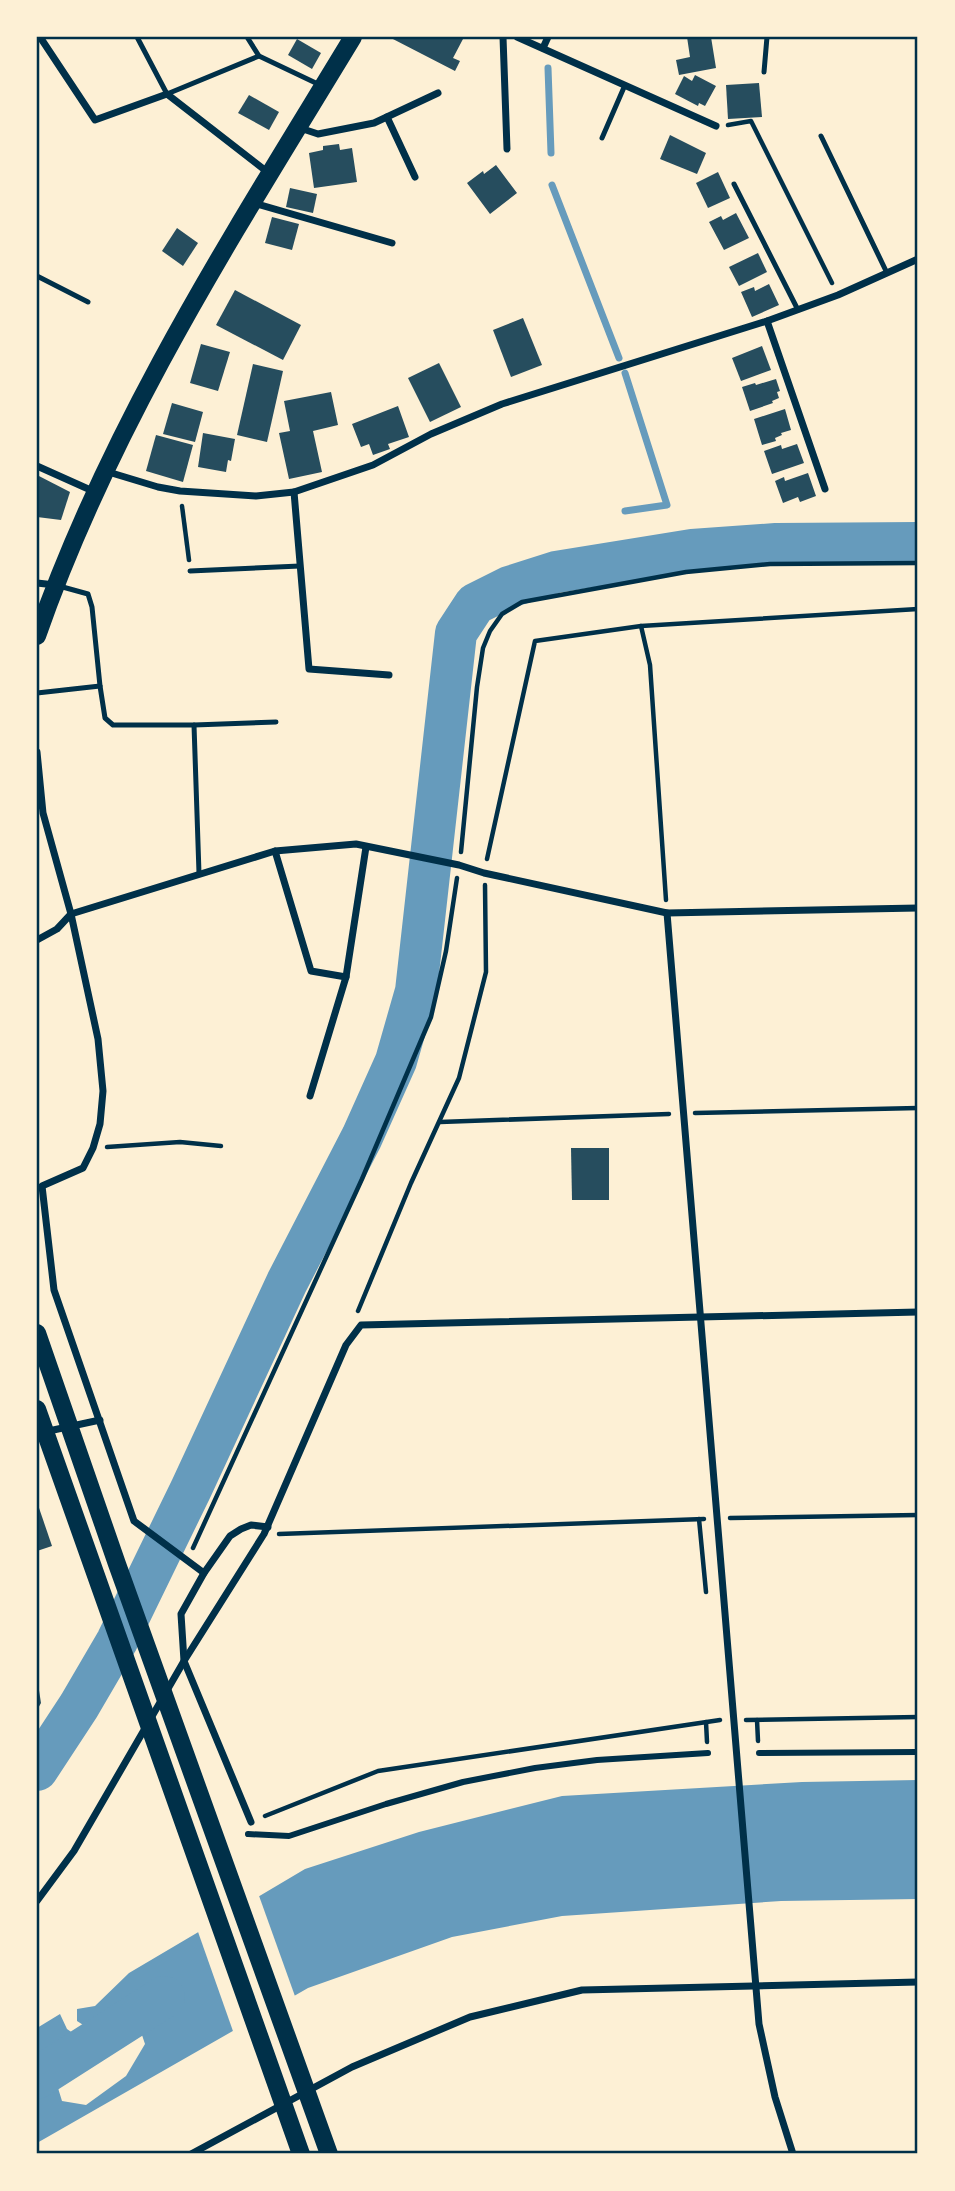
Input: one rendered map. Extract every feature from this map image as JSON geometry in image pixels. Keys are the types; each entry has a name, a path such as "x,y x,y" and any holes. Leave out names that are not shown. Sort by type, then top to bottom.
{"main road":[{"path":"37,636 55,585 104,471 175,334 353,37"},
{"path":"37,1333 329,2154"},
{"path":"37,1409 41,1433 99,1587 301,2154"}],"street":[{"path":"40,37 95,120 167,94 271,175"},
{"path":"503,37 507,149"},
{"path":"517,37 716,126"},
{"path":"543,48 548,37"},
{"path":"299,127 318,134 374,123 438,93"},
{"path":"387,117 415,177"},
{"path":"254,203 392,243"},
{"path":"104,471 180,491 256,496 294,492 373,465 431,434 502,404 767,321 918,259"},
{"path":"767,321 825,489"},
{"path":"37,466 95,492"},
{"path":"294,492 309,669 389,675"},
{"path":"37,583 55,585"},
{"path":"37,752 43,813 71,914 98,1039 103,1091 100,1124 93,1148 83,1168 39,1186 54,1290 134,1521 204,1573"},
{"path":"37,940 57,929 71,914 199,873 275,851 356,844 459,864 484,873 667,913 918,908"},
{"path":"310,1096 346,976 366,847"},
{"path":"275,851 311,971 346,976"},
{"path":"667,913 759,2024 775,2097 793,2154"},
{"path":"37,1901 74,1851 184,1661 266,1531 346,1345 361,1325 918,1312"},
{"path":"41,1433 100,1420"},
{"path":"251,1822 184,1661 181,1614 225,1541 235,1532 251,1525 266,1531"},
{"path":"759,1753 918,1752"},
{"path":"248,1834 289,1836 450,1786 536,1768 597,1760 708,1753"},
{"path":"191,2154 352,2067 470,2017 582,1990 918,1982"}],"lane":[{"path":"137,37 167,94 259,56"},
{"path":"247,37 259,56 323,87"},
{"path":"764,72 767,37"},
{"path":"603,138 625,85"},
{"path":"821,136 887,273"},
{"path":"734,184 798,310"},
{"path":"37,276 89,302"},
{"path":"191,571 300,565"},
{"path":"55,585 88,594 92,607 105,718 113,725 276,722"},
{"path":"37,693 100,686"},
{"path":"194,725 199,873"}],"path":[{"path":"716,126 751,121 834,287"},
{"path":"180,491 191,571"},
{"path":"187,1562 362,1179 431,1017 446,951 459,864 483,648 490,631 502,614 522,602 686,572 770,564 918,562"},
{"path":"361,1325 358,1311 411,1184 460,1078 486,971 484,873 535,642 641,626 918,609"},
{"path":"641,626 650,665 667,913"},
{"path":"93,1148 180,1142 221,1146"},
{"path":"717,1518 918,1515"},
{"path":"266,1531 699,1519"},
{"path":"744,1720 918,1717"},
{"path":"251,1822 378,1771 730,1720"}],"water":[{"path":"918,1780 918,1899 781,1901 562,1916 452,1937 308,1988 37,2143 37,2028 60,2014 67,2029 77,2036 91,2030 77,2021 77,2009 95,2006 129,1973 305,1869 419,1832 562,1796 802,1782","holes":["112,2023 123,2032 141,2032 145,2044 126,2076 86,2105 62,2101 58,2088 61,2074"]}],"pier":[{"path":"258,1893 296,1999 234,2034 197,1929"}],"building":[{"path":"389,37 459,37 463,39 453,58 460,61 455,71"},
{"path":"687,37 711,37 716,68 679,75 676,60 690,57"},
{"path":"297,39 321,53 312,69 288,55"},
{"path":"695,75 716,86 705,106 699,103 698,106 675,94 684,76 692,81"},
{"path":"759,83 762,117 728,119 726,85"},
{"path":"249,95 279,112 269,130 238,113"},
{"path":"670,135 706,153 697,174 660,159"},
{"path":"339,144 340,150 352,148 357,182 314,188 309,153 323,150 323,146"},
{"path":"496,165 517,193 490,214 467,183"},
{"path":"718,172 730,198 708,208 696,183"},
{"path":"290,188 317,194 313,213 286,207"},
{"path":"736,213 749,238 724,250 709,222 721,216 723,220"},
{"path":"272,217 299,224 292,250 265,243"},
{"path":"177,228 198,243 183,266 162,251"},
{"path":"758,253 767,272 739,286 729,267"},
{"path":"769,284 779,305 752,317 741,292 754,287 755,291"},
{"path":"235,290 301,325 283,360 216,325"},
{"path":"523,318 542,365 511,377 493,330"},
{"path":"201,344 230,352 218,391 190,383"},
{"path":"762,346 771,370 741,381 732,358"},
{"path":"439,363 461,407 430,422 408,378"},
{"path":"253,364 283,371 267,442 237,435"},
{"path":"776,379 779,398 772,401 773,403 750,411 742,387"},
{"path":"331,392 338,425 313,431 322,472 289,479 279,433 290,431 284,401"},
{"path":"172,403 203,412 195,442 163,434"},
{"path":"398,406 409,437 388,444 390,449 373,455 369,444 361,447 352,424"},
{"path":"785,409 791,430 781,433 782,435 775,438 776,441 762,445 754,419"},
{"path":"203,433 235,439 226,472 198,467"},
{"path":"156,435 193,445 183,482 146,471"},
{"path":"797,444 804,463 772,474 764,451 781,445 782,449"},
{"path":"808,473 816,496 800,502 798,497 783,503 775,481 784,477 785,481"},
{"path":"37,475 70,492 61,520 37,517"},
{"path":"571,1148 609,1148 609,1200 572,1200"},
{"path":"37,1502 52,1546 37,1551"},
{"path":"37,1684 41,1703 37,1710"}],"waterway":[{"path":"548,68 551,153"},
{"path":"552,185 619,358"},
{"path":"625,373 667,505 625,511"},
{"path":"37,1770 117,1641 287,1282 362,1137 396,1061 416,991 456,633 475,604 509,587 556,572 692,550 776,544 918,543"},
{"path":"37,2078 164,1997"}]}
